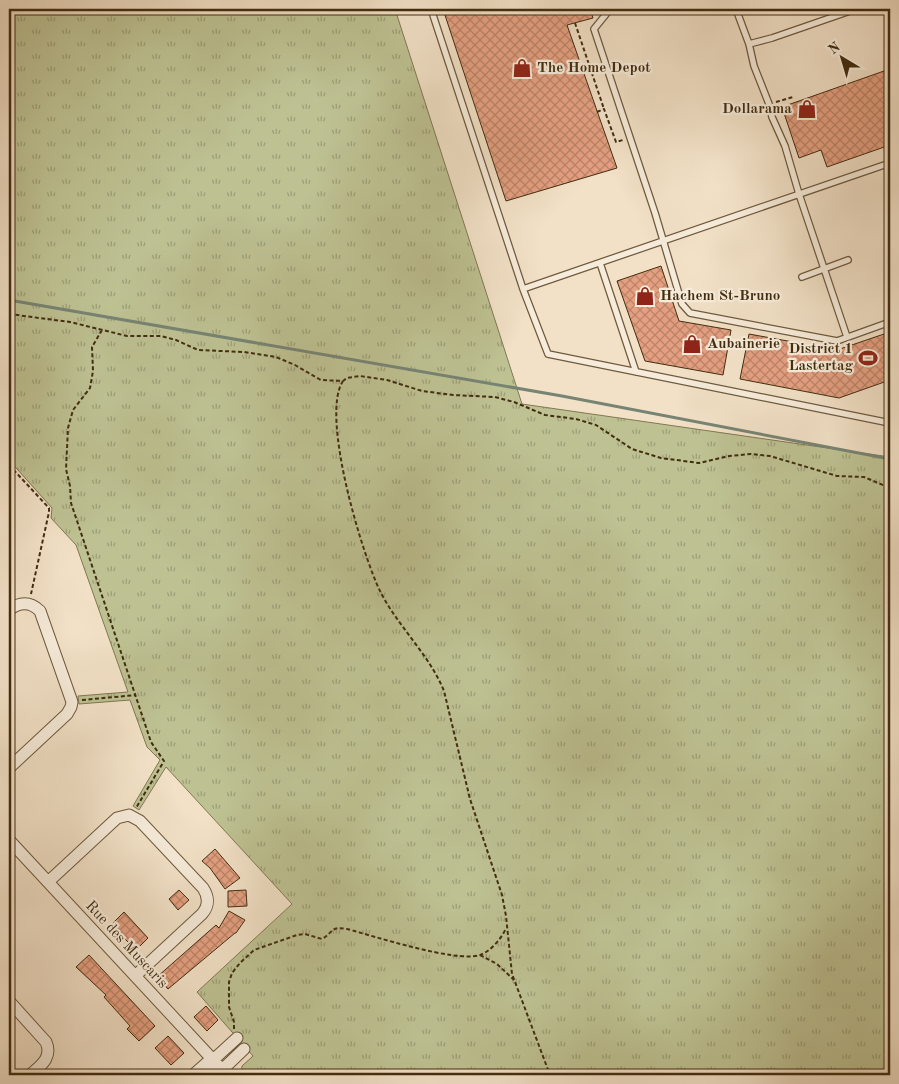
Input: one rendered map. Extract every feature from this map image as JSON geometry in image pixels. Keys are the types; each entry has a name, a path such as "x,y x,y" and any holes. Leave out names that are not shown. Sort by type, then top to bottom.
{"street":[{"path":"9,610 16,605 26,603 35,606 40,611 72,702 67,714 9,768"},
{"path":"48,882 120,816 126,815 135,817 147,828 203,888 208,903 202,914 135,976"},
{"name":"Rue des Muscaris","path":"9,840 219,1070"},
{"path":"9,1001 41,1036 48,1048 45,1061 30,1075"},
{"path":"219,1070 233,1036"},
{"path":"196,1075 219,1070 244,1049"}],"lane":[{"path":"431,9 523,289 548,354 890,423"},
{"path":"606,9 607,13 594,29 682,304 690,313 837,341 890,322"},
{"path":"736,9 772,117 785,146 823,269 848,337"},
{"path":"749,44 856,9"},
{"path":"523,289 890,163"},
{"path":"802,276 848,260"},
{"path":"600,263 636,372"}],"path":[{"path":"575,23 616,142"},
{"path":"769,104 793,97"},
{"path":"597,112 604,109"},
{"path":"9,314 70,322 127,336 161,336 176,340 198,350 244,352 276,357 295,365 321,380 343,381"},
{"path":"102,330 92,347 93,370 90,388 79,401 71,416 68,428 66,469 71,503 151,742 164,762 136,808"},
{"path":"550,1075 510,966 504,906 499,885 463,774 444,691 436,674 386,601 364,550 338,441 337,400 338,390 343,381 347,378 360,376 387,380 422,391 495,397 514,402 545,416 576,419 596,425 632,449 661,458 699,463 729,456 750,454 770,456 837,476 864,478 890,488"},
{"path":"9,465 49,508 30,596"},
{"path":"79,700 136,695"},
{"path":"233,1036 234,1026 229,1006 229,982 234,969 254,950 297,935 305,934 322,939 333,929 341,928 448,955 464,957 480,955 491,948 501,937 506,925"},
{"path":"480,955 497,964 515,981"},
{"path":"233,1036 234,1026"}],"green space":[{"path":"9,9 395,9 522,404 890,457 890,1075 241,1075 242,1066 253,1056 197,992 292,904 166,767 139,810 133,806 160,760 147,747 130,700 79,704 78,696 128,692 76,545 51,518 52,508 9,460"}],"building":[{"name":"The Home Depot","path":"443,9 590,9 593,18 567,25 617,168 506,201"},
{"path":"884,71 890,89 890,145 827,167 821,150 799,158 782,107"},
{"path":"661,266 679,321 731,330 723,375 645,361 617,281"},
{"path":"890,332 890,380 839,398 740,379 749,334 837,350"},
{"path":"215,849 240,878 225,889 210,868 202,861"},
{"path":"179,890 189,900 178,910 169,899"},
{"path":"246,890 247,906 228,907 228,891"},
{"path":"229,911 245,920 236,933 168,989 157,977 216,925 219,928"},
{"path":"124,912 148,938 136,950 111,925"},
{"path":"89,955 155,1026 139,1041 127,1029 130,1026 104,997 106,995 76,967"},
{"path":"206,1006 218,1020 207,1031 194,1017"},
{"path":"168,1036 184,1053 171,1065 155,1048"}],"waterway":[{"path":"9,300 562,396 890,459"}],"place":[{"name":"The Home Depot","path":"522,68"},
{"name":"Dollarama","path":"807,109"},
{"name":"Hachem St-Bruno","path":"645,296"},
{"name":"Aubainerie","path":"692,344"},
{"name":"District 1 Lastertag","path":"868,358"}]}
